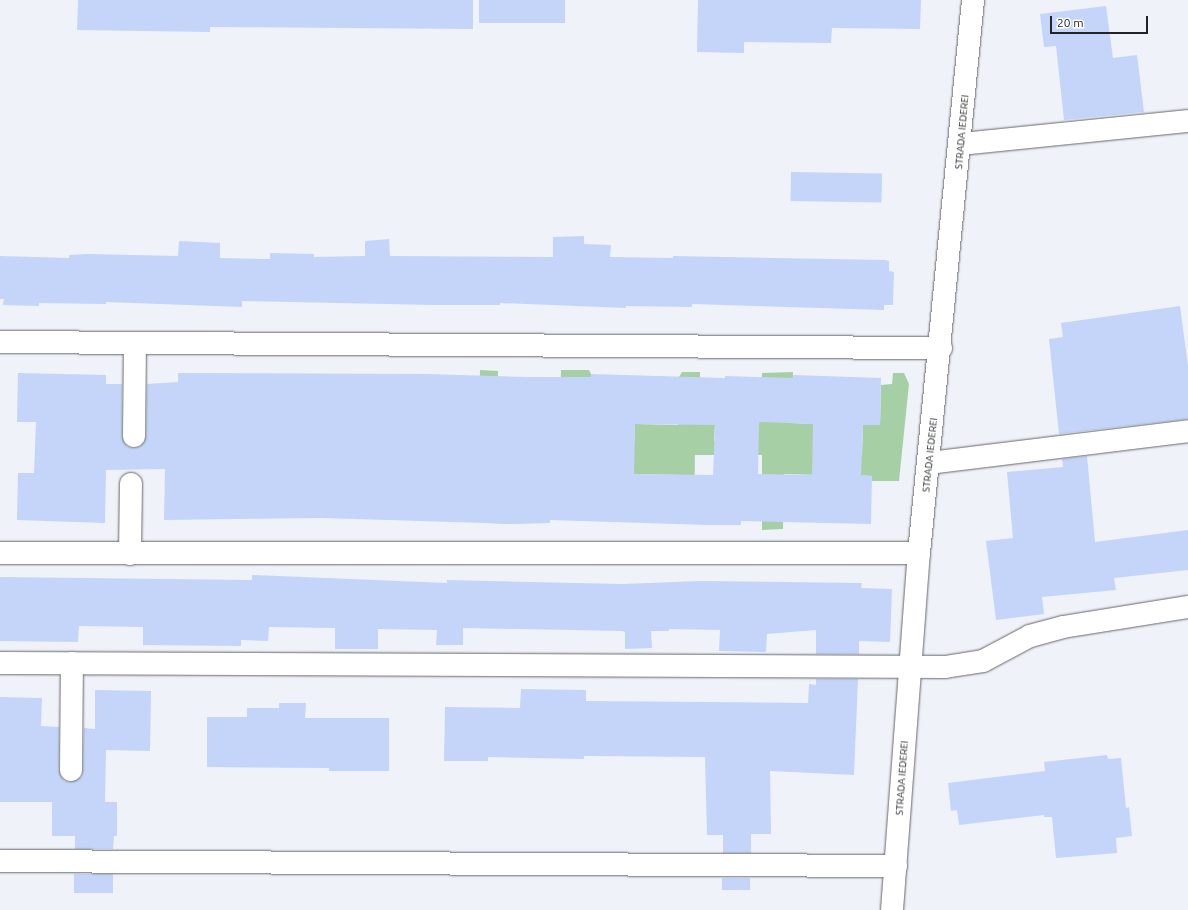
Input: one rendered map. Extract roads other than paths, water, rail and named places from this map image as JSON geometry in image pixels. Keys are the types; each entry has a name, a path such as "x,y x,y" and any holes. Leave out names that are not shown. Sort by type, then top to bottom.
{"street":[{"name":"STRADA IEDEREI","path":"892,910 909,665 961,144 973,0"},
{"path":"961,144 1188,121"},
{"path":"0,342 941,348"},
{"path":"134,436 135,343"},
{"path":"929,462 1188,431"},
{"path":"130,554 131,484"},
{"path":"0,553 919,554"},
{"path":"0,663 968,665 983,661 1030,636 1063,627 1188,607"},
{"path":"71,770 72,663"},
{"path":"0,861 896,866"}]}
